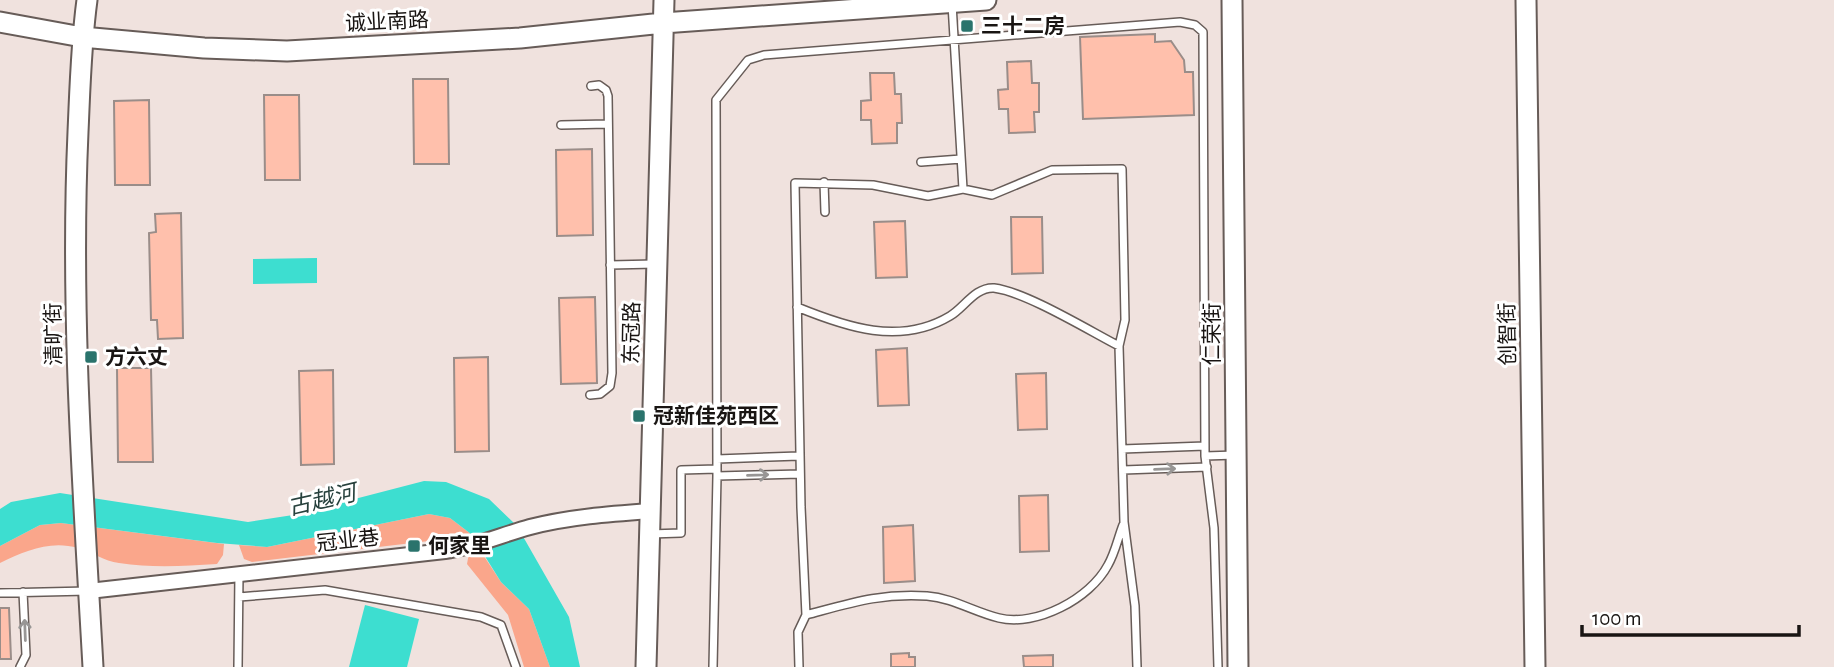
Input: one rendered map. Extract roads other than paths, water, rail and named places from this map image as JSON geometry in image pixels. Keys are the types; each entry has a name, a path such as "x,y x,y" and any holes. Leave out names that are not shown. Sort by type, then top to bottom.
{"street":[{"name":"清旷街","path":"87,0 82,37 74,216 77,355 93,667"},
{"name":"东冠路","path":"646,667 664,0"},
{"name":"诚业南路","path":"0,22 82,37 204,48 286,51 520,38 663,23 986,0"},
{"name":"仁荣街","path":"1232,0 1238,667"},
{"name":"创智街","path":"1526,0 1535,667"},
{"name":"冠业巷","path":"89,591 461,549 530,527 582,516 650,511"}],"lane":[{"path":"952,2 963,189"},
{"path":"713,667 717,473 716,100 748,60 756,57 1180,22 1195,24 1203,32 1205,456 1214,528 1218,667"},
{"path":"590,395 604,391 612,380 606,90 599,85 591,86"},
{"path":"561,125 608,124"},
{"path":"920,162 961,159"},
{"path":"799,667 798,632 806,615 794,183 873,185 928,196 963,189 992,195 1052,170 1122,169 1125,320 1119,346 1124,522 1135,606 1137,667"},
{"path":"824,183 825,212"},
{"path":"610,265 656,264"},
{"path":"797,307 858,329 876,332 912,330 929,327 952,316 978,292 990,288 1009,292 1043,306 1119,346"},
{"path":"1122,449 1205,446"},
{"path":"1205,456 1236,455"},
{"path":"717,459 800,456"},
{"path":"1123,470 1207,467"},
{"path":"649,534 681,533 681,470 800,474"},
{"path":"806,615 851,601 899,595 930,596 948,600 1003,619 1019,620 1062,609 1089,588 1107,567 1124,522"},
{"path":"238,667 239,573"},
{"path":"239,597 325,590 481,617 501,625 516,667"},
{"path":"0,593 89,591"},
{"path":"20,667 26,655 23,592"}],"water":[{"path":"317,258 317,283 253,284 253,259"},
{"path":"424,481 446,482 489,499 517,526 569,617 580,667 550,667 529,609 501,582 471,534 450,518 429,514 267,547 61,523 40,525 0,546 0,509 11,502 60,493 248,522 293,515"},
{"path":"365,605 419,619 407,667 349,667"}],"place":[{"name":"三十二房","path":"967,26"},
{"name":"方六丈","path":"91,357"},
{"name":"冠新佳苑西区","path":"639,416"},
{"name":"何家里","path":"414,546"}],"water label":[{"name":"古越河","path":"322,501"}]}
